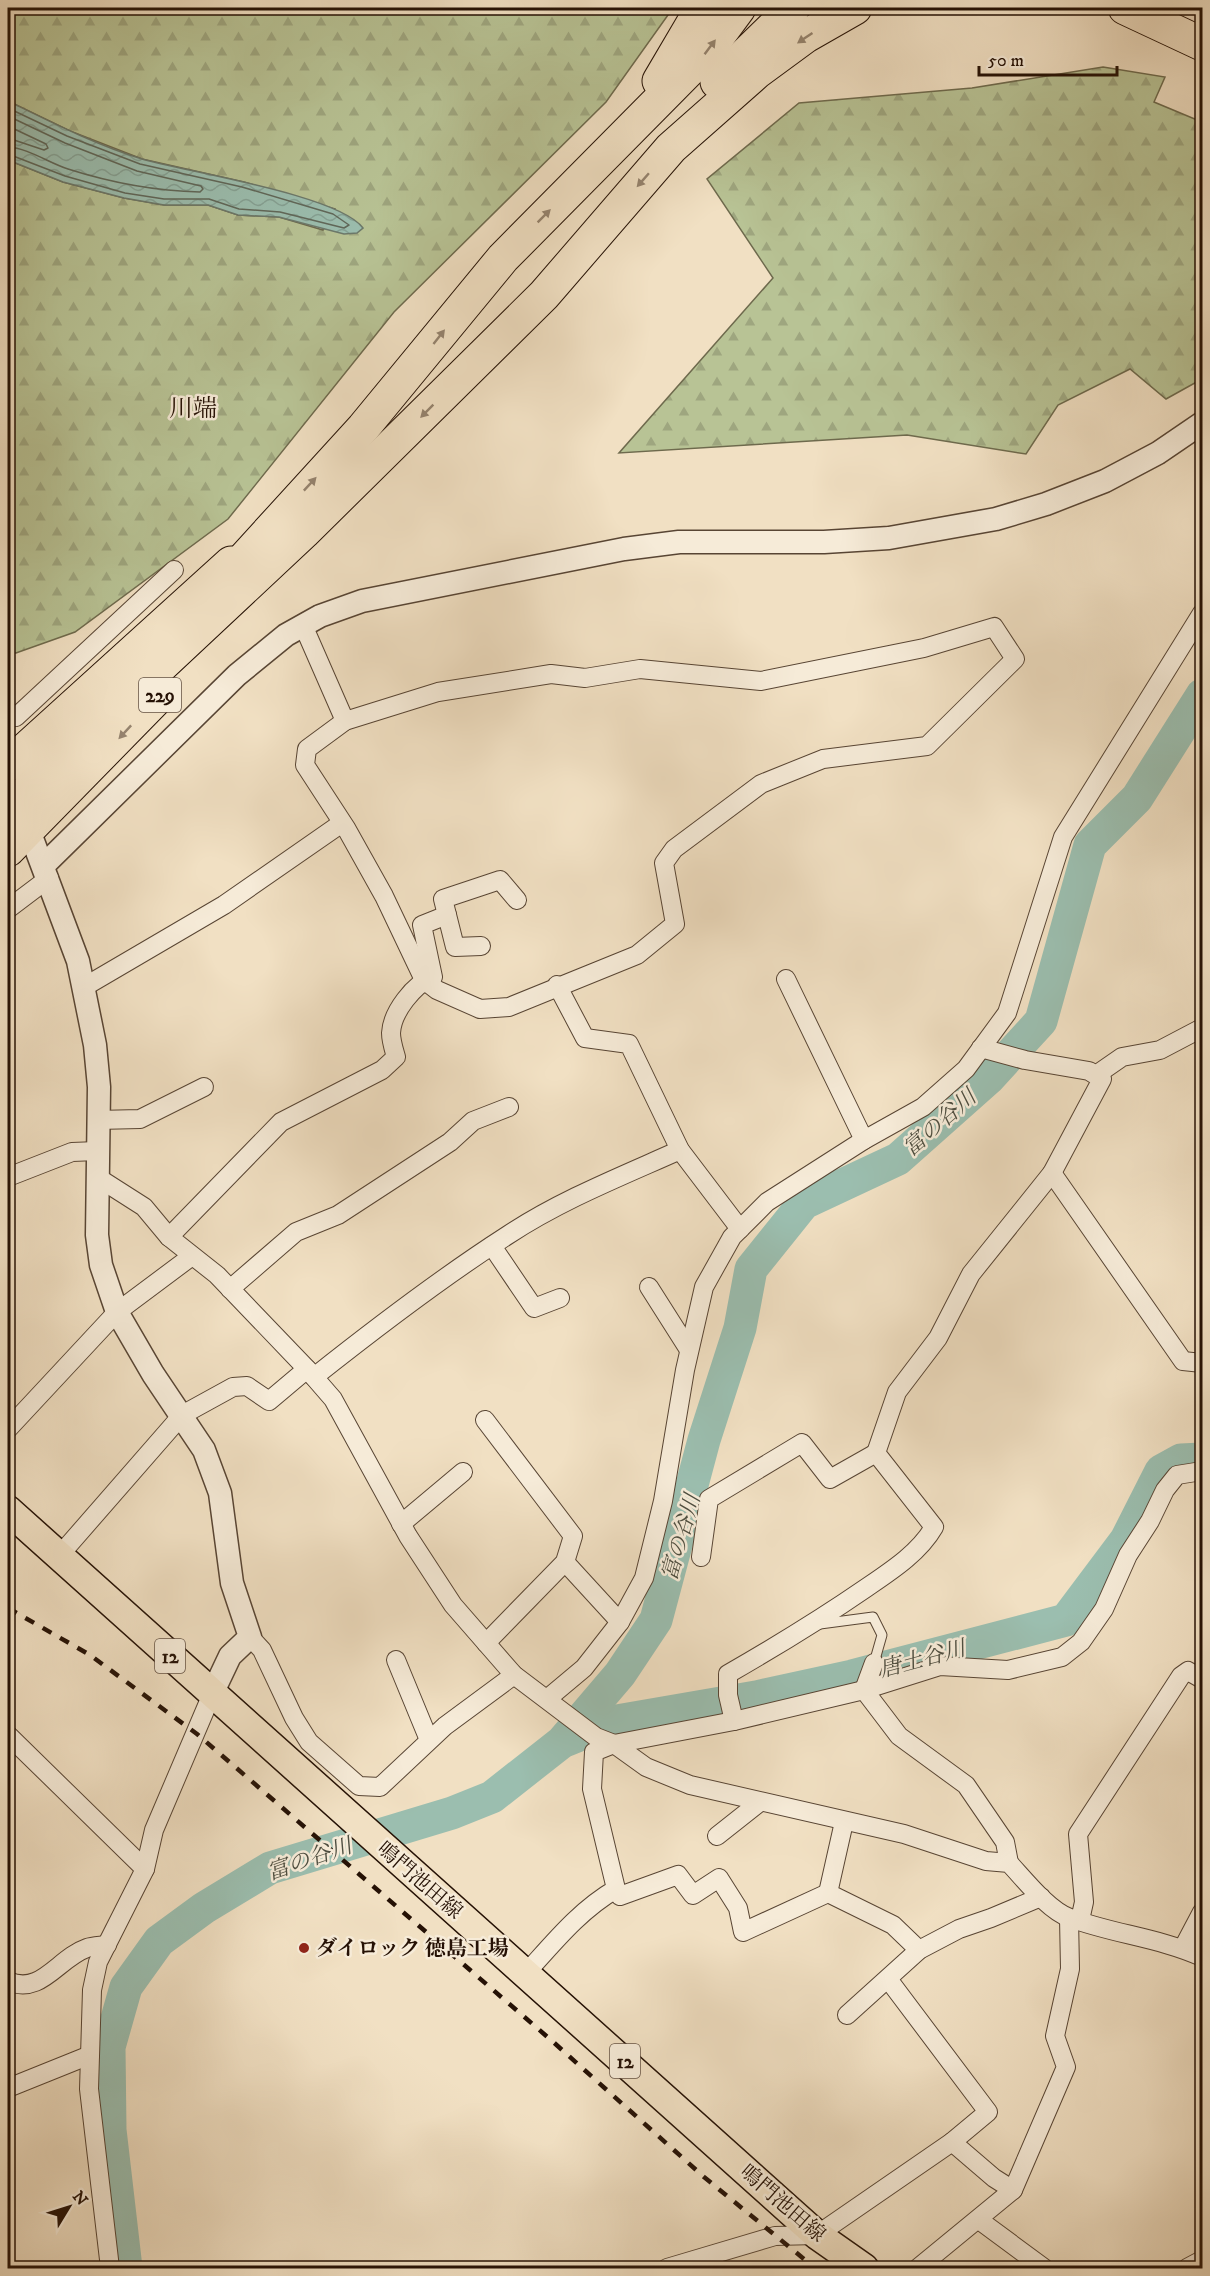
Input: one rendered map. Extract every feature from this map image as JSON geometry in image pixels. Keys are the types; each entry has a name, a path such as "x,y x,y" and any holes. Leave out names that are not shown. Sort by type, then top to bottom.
{"highway":[{"path":"631,126 702,8"},
{"path":"8,789 176,632 370,420 503,258 631,126 705,54 739,8"},
{"path":"8,809 304,532 543,296 670,148 710,89 793,8"},
{"path":"670,148 757,72 806,36 855,8"},
{"path":"1125,8 1203,44"},
{"name":"229","path":"8,765 271,527"},
{"name":"229","path":"20,846 197,655 304,532"}],"main road":[{"name":"鳴門池田線","path":"8,1510 386,1851 527,1972 818,2235 864,2268"}],"street":[{"path":"8,909 237,675 286,635 303,625 362,601 624,549 678,542 824,542 889,538 996,519 1046,504 1105,481 1158,453 1203,423"},
{"path":"10,717 174,570"},
{"path":"550,1701 584,1668 620,1622 644,1578 663,1501 689,1350 704,1287 732,1237 767,1202 864,1140 923,1107 966,1068 982,1048 1007,1013 1063,837 1203,613"},
{"path":"303,625 345,721"},
{"path":"994,627 1015,659 927,746 824,759 761,784 674,849 664,863 675,924 637,955 557,985 509,1007 480,1009 437,990 424,980 384,896 342,823 305,765 307,749 345,721 438,692 551,674 585,678 640,669 761,681 924,648 994,627"},
{"path":"84,987 224,905 342,823"},
{"path":"20,846 46,871 78,961 84,987 99,1087 97,1234 101,1265 117,1312 153,1374 204,1450 220,1493 232,1583 250,1637 262,1650 294,1718 309,1742 358,1786 380,1787 445,1726 514,1675"},
{"path":"481,946 455,947 443,899 500,880 517,900"},
{"path":"169,1237 281,1122 382,1070 396,1057 391,1033 399,1008 424,980 433,977 422,925 447,915"},
{"path":"786,979 864,1140"},
{"path":"557,985 585,1038 629,1044 680,1150 740,1229"},
{"path":"1096,1075 1122,1057 1160,1050 1202,1029"},
{"path":"701,1557 709,1499 802,1443 830,1479 876,1453 897,1392 938,1338 971,1274 1052,1173 1102,1079 1089,1071 1025,1060 982,1048"},
{"path":"97,1120 140,1119 204,1087"},
{"path":"230,1289 296,1232 338,1215 450,1142 473,1121 509,1107"},
{"path":"59,1556 182,1415 232,1387 247,1386 269,1401 510,1233 578,1197 680,1150"},
{"path":"8,1176 72,1152 97,1151"},
{"path":"1052,1173 1183,1361 1203,1363"},
{"path":"98,1177 144,1207 169,1237 230,1289 310,1373 333,1399 401,1524 447,1598 514,1675 596,1737 614,1744 646,1767 690,1785 904,1834 986,1861 1009,1863"},
{"path":"492,1246 534,1308 560,1298"},
{"path":"8,1430 117,1312 192,1256"},
{"path":"650,1287 689,1350"},
{"path":"485,1420 573,1536 565,1562 486,1643"},
{"path":"733,1718 728,1695 728,1674 812,1625 890,1572 926,1541 934,1527 876,1453"},
{"path":"828,1893 743,1932 738,1908 719,1878 693,1895 678,1875 620,1896 616,1889 592,1789 594,1752 614,1744 733,1718 868,1678 940,1666 1008,1670 1062,1657 1081,1642 1104,1609 1128,1555 1150,1521 1165,1490 1177,1475 1203,1471"},
{"path":"401,1524 463,1472"},
{"path":"565,1562 620,1622"},
{"path":"110,2268 89,2089 92,1990 98,1962 145,1869 154,1830 212,1694 230,1656 250,1637"},
{"path":"396,1660 429,1740"},
{"path":"918,2268 1013,2190 1066,2067 1055,2036 1070,1969 1074,1919 1084,1902 1078,1834 1181,1676 1188,1671 1203,1679"},
{"path":"868,1678 899,1736 966,1785 1005,1842 1009,1863 1041,1897 1074,1919 1183,1948 1203,1957"},
{"path":"8,1735 145,1869"},
{"path":"717,1836 760,1802"},
{"path":"828,1893 844,1822"},
{"path":"527,1972 574,1919 594,1902 616,1889"},
{"path":"828,1893 893,1925 919,1950"},
{"path":"847,2015 919,1950 958,1929 1041,1897"},
{"path":"1183,1948 1203,1912"},
{"path":"8,1981 18,1985 35,1984 88,1947 107,1946"},
{"path":"667,2268 775,2236 818,2235 952,2142 988,2112 888,1979"},
{"path":"8,2088 90,2055"},
{"path":"952,2142 994,2178 1013,2190"},
{"path":"979,2220 1044,2268"},
{"path":"1187,2268 1203,2260"}],"lane":[{"path":"812,1625 873,1617 882,1635 868,1678"}],"green space":[{"path":"8,8 673,8 606,102 394,312 228,519 75,632 16,653 8,653 8,160 63,182 124,198 164,205 208,205 238,215 279,217 323,230 335,209 244,182 142,159 70,131 8,101"},
{"path":"1103,67 1165,77 1154,102 1202,122 1202,379 1166,399 1130,369 1058,405 1026,454 907,435 619,453 773,278 707,179 799,103 972,88"}],"water":[{"path":"8,101 108,147 142,159 294,195 325,205 348,216 363,228 357,233 344,234 279,217 238,215 208,205 164,205 124,198 63,182 8,160"}],"waterway":[{"name":"富の谷川","path":"126,2268 110,2130 109,2047 126,1987 159,1941 204,1908 270,1868 452,1813 492,1797 562,1742 620,1674 656,1620 704,1440 740,1328 751,1269 804,1203 898,1159 988,1079 1041,1021 1090,845 1137,798 1202,695"},
{"name":"唐土谷川","path":"567,1740 611,1722 756,1697 852,1676 1066,1620 1126,1540 1161,1471 1181,1460 1202,1459"}],"railway":[{"path":"8,1608 90,1655 197,1734 551,2040 704,2177 815,2268"}],"place":[{"name":"ダイロック 徳島工場","path":"304,1948"}],"district":[{"name":"川端","path":"193,408"}]}
